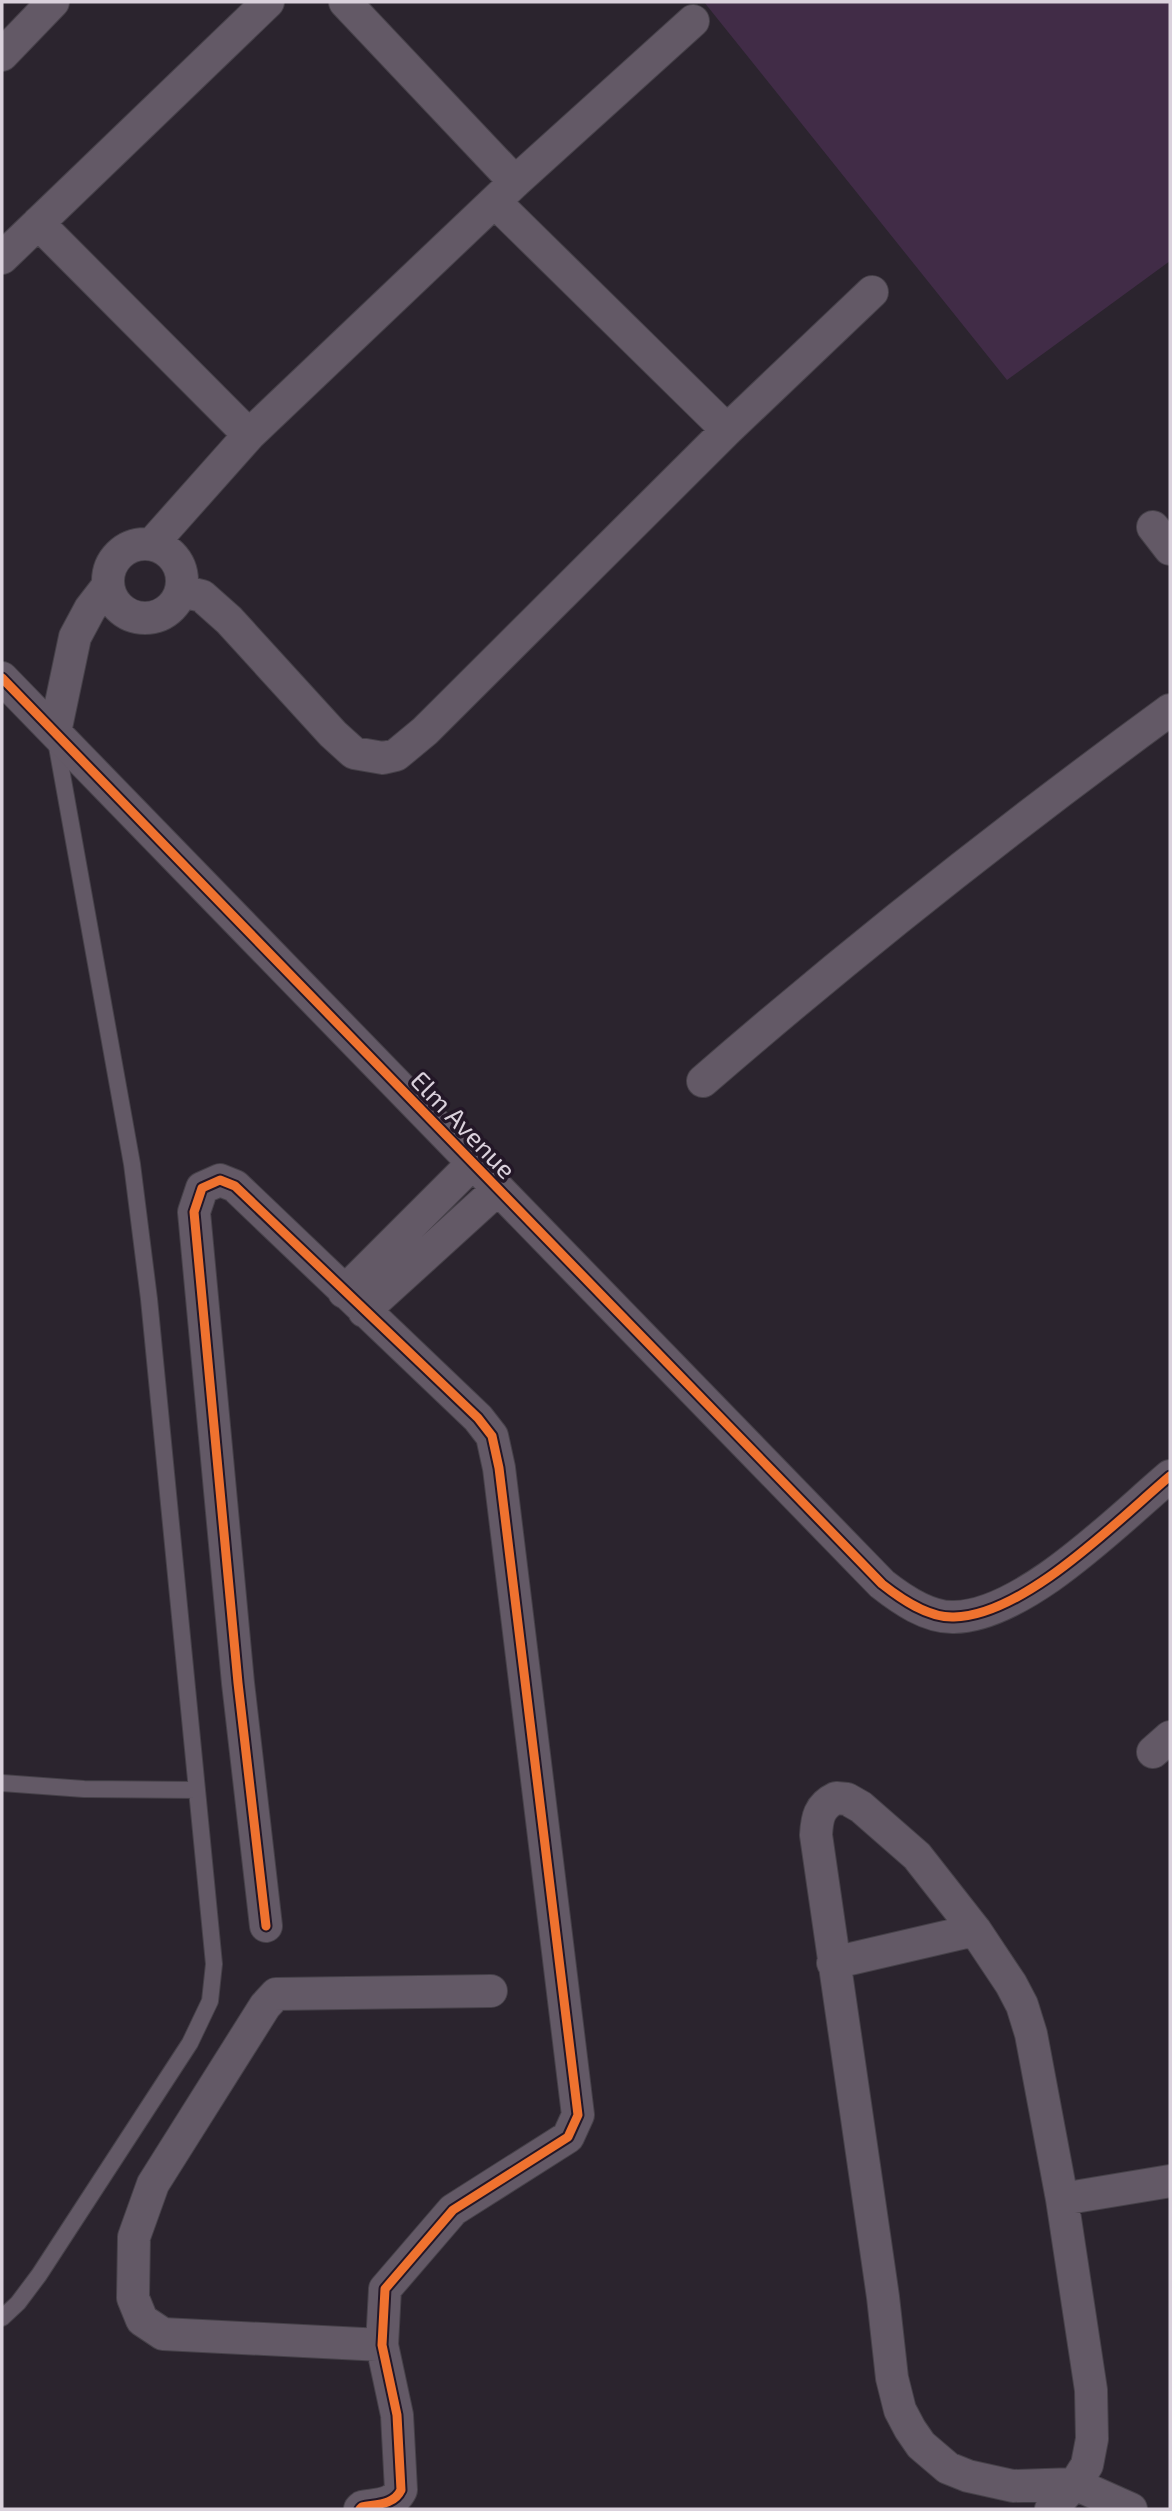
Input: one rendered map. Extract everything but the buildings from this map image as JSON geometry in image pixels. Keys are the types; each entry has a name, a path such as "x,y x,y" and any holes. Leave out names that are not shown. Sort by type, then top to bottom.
{"street":[{"path":"2,55 53,2"},
{"path":"2,258 268,2"},
{"path":"345,2 505,192 727,430"},
{"path":"152,544 250,435 505,192 693,21"},
{"path":"38,223 250,435"},
{"path":"181,591 202,596 229,620 333,734 354,753 383,758 396,755 425,732 727,430 872,292"},
{"path":"137,544 152,544 166,550 177,561 182,577 181,591 175,604 164,614 150,618 135,617 122,611 112,600 107,587 108,572 114,559 124,549 137,544"},
{"path":"55,732 75,637 90,609 107,587"},
{"name":"Elm Avenue","path":"2,678 497,1190 882,1584 899,1598 952,1618 993,1608 1021,1595 1045,1579 1170,1476"},
{"path":"703,1081 861,947 998,838 1170,710"},
{"path":"354,1302 473,1163"},
{"path":"266,1926 238,1683 194,1212 202,1188 220,1180 235,1186 478,1418 492,1436 499,1468 578,2115 568,2137 453,2210 385,2290 383,2345 397,2415 401,2490 398,2498 390,2502 360,2509"},
{"path":"354,1302 497,1190"},
{"path":"1051,2509 1075,2484 1087,2465 1093,2439 1091,2390 1062,2199 1028,2024 1011,1983 975,1930 917,1856 861,1807 847,1798 836,1798 827,1802 820,1811 816,1835 883,2297 892,2378 900,2410 921,2445 948,2468 968,2476 1013,2486 1075,2484 1130,2509"},
{"path":"834,1963 975,1930"},
{"path":"383,2345 163,2334 142,2320 133,2298 134,2237 153,2183 265,2006 276,1994 491,1991"},
{"path":"1062,2199 1170,2181"}],"lane":[{"path":"2,2318 19,2304 184,2052 210,2001 214,1964 149,1299 132,1164 55,732"},
{"path":"2,1783 84,1789 197,1790"},
{"path":"2,2305 27,2292"}],"shaded area":[{"path":"704,2 1170,2 1170,261 1007,380"}],"cycle path":[{"path":"2,678 882,1584 898,1596 925,1611 954,1617 981,1612 1010,1601 1069,1563 1170,1476"},
{"path":"266,1926 238,1683 194,1212 202,1188 220,1180 235,1186 478,1418 492,1436 499,1468 578,2115 568,2137 453,2210 385,2289 382,2345 397,2415 401,2490 390,2501 360,2509"}]}
